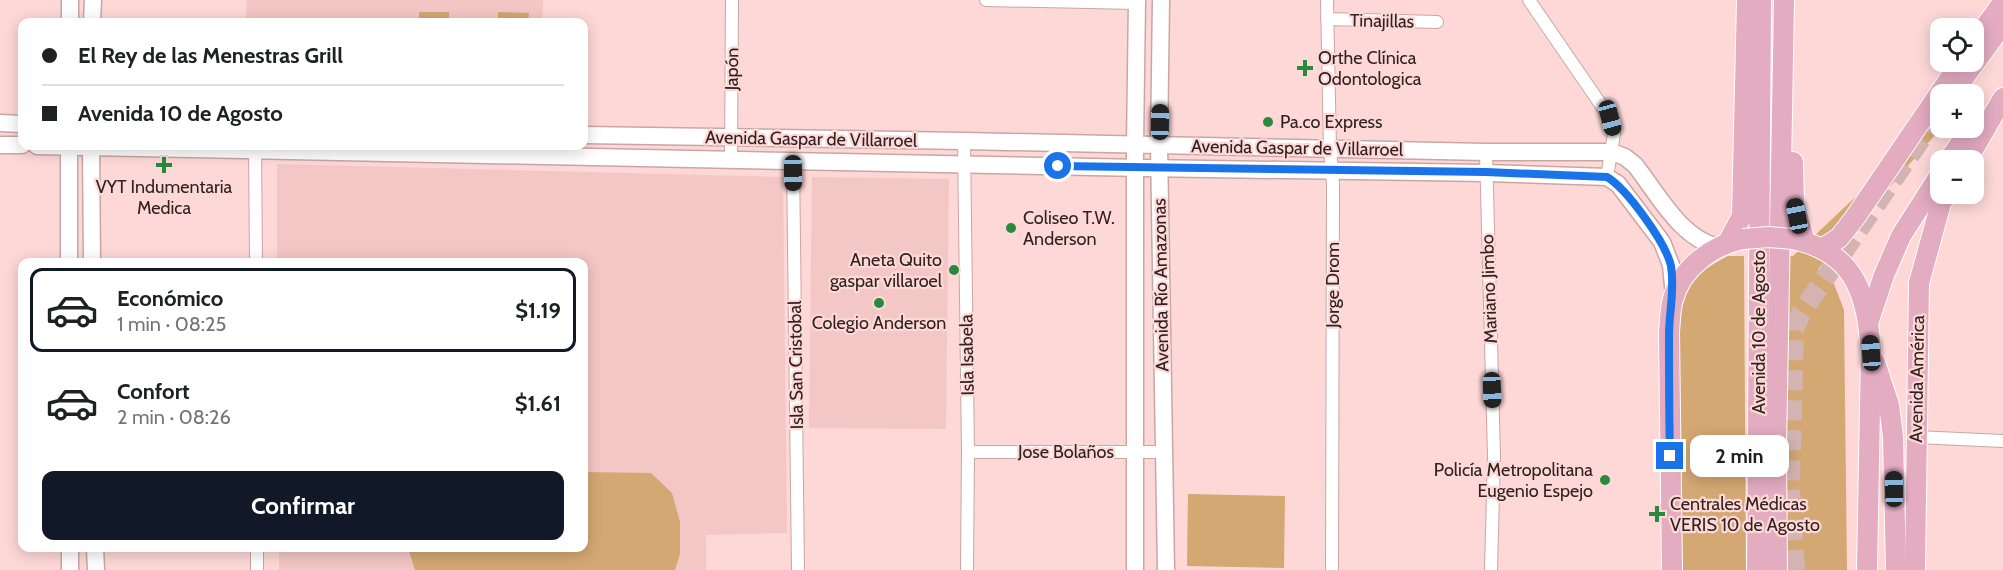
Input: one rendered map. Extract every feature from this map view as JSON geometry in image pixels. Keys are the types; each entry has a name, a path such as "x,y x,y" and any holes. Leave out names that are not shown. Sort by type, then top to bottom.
{"main road":[{"path":"70,0 70,18"},
{"path":"92,18 93,0"},
{"name":"Avenida Río Amazonas","path":"1161,0 1159,145 1166,570"},
{"name":"Avenida 10 de Agosto","path":"1730,243 1742,216 1747,0"},
{"name":"Avenida 10 de Agosto","path":"1757,570 1761,0"},
{"name":"Avenida 10 de Agosto","path":"1777,570 1776,449 1784,0"},
{"path":"1793,0 1791,126 1794,203 1806,244 1837,260 1852,275 1862,293 1869,320 1871,353 1868,570"},
{"name":"Avenida Río Amazonas","path":"1135,570 1137,1"},
{"path":"1984,29 2003,2"},
{"path":"1960,83 2003,24"},
{"path":"1806,244 1839,238 1954,72"},
{"path":"1984,112 2003,90"},
{"path":"1973,150 2003,98"},
{"path":"0,123 18,124"},
{"name":"Avenida Gaspar de Villarroel","path":"588,135 1486,152 1612,152"},
{"path":"0,145 18,145"},
{"path":"69,150 69,258"},
{"path":"91,150 92,258"},
{"name":"Avenida Gaspar de Villarroel","path":"496,150 731,159 1135,168 1486,172 1607,177"},
{"path":"1612,152 1625,157 1635,165 1681,226 1692,236 1707,244 1730,243"},
{"path":"1607,177 1618,184 1662,242 1671,265 1674,296"},
{"path":"1869,320 1884,275 1901,236 1930,190"},
{"name":"Avenida América","path":"1915,570 1919,283 1941,204"},
{"name":"Avenida 10 de Agosto","path":"1672,570 1669,332 1674,296 1684,276 1692,267 1730,243 1770,237 1806,244"},
{"path":"1871,353 1884,387 1891,421 1896,570"},
{"path":"70,552 70,570"},
{"path":"96,552 96,570"}],"street":[{"name":"Japón","path":"731,159 732,0"},
{"path":"986,0 1137,1"},
{"name":"Jorge Drom","path":"1327,0 1332,170 1332,570"},
{"path":"1529,0 1610,118 1614,134 1607,177"},
{"name":"Tinajillas","path":"1327,19 1437,22"},
{"name":"Isla Isabela","path":"964,141 968,452 967,570"},
{"path":"255,150 256,258"},
{"name":"Mariano Jimbo","path":"1486,152 1494,456 1491,570"},
{"name":"Isla San Cristobal","path":"793,160 798,570"},
{"path":"1916,437 2003,441"},
{"name":"Jose Bolaños","path":"968,452 1164,452"},
{"path":"257,552 257,570"}],"shaded area":[{"path":"247,0 543,0 542,18 246,18"},
{"path":"419,12 449,12 449,18 419,18"},
{"path":"498,12 529,13 528,18 498,18"},
{"path":"1930,126 1930,138 1932,138 1818,269 1834,284 1844,310 1847,570 1786,570 1784,257 1793,256"},
{"path":"277,164 783,177 787,533 706,535 706,570 279,570 279,552 588,552 588,258 277,258"},
{"name":"Colegio Anderson","path":"812,177 949,179 946,429 809,428"},
{"path":"1728,256 1744,256 1746,570 1681,570 1678,322 1689,289 1699,275"},
{"path":"588,472 651,473 672,493 680,522 680,554 675,570 415,570 409,552 588,552"},
{"path":"1188,494 1285,496 1284,568 1187,566"}],"tunnel":[{"path":"1795,570 1790,488 1794,329 1801,313 1930,126"}],"place":[{"name":"Orthe Clínica Odontologica","path":"1305,68"},
{"name":"Pa.co Express","path":"1268,122"},
{"name":"VYT Indumentaria Medica","path":"164,165"},
{"name":"Coliseo T.W. Anderson","path":"1011,228"},
{"name":"Aneta Quito gaspar villaroel","path":"954,270"},
{"name":"Colegio Anderson","path":"879,303"},
{"name":"Policía Metropolitana Eugenio Espejo","path":"1605,480"},
{"name":"Centrales Médicas VERIS 10 de Agosto","path":"1657,514"}],"route":[{"path":"1058,166 1486,172 1607,177 1618,184 1662,242 1671,265 1674,296 1669,332 1670,456"}]}
